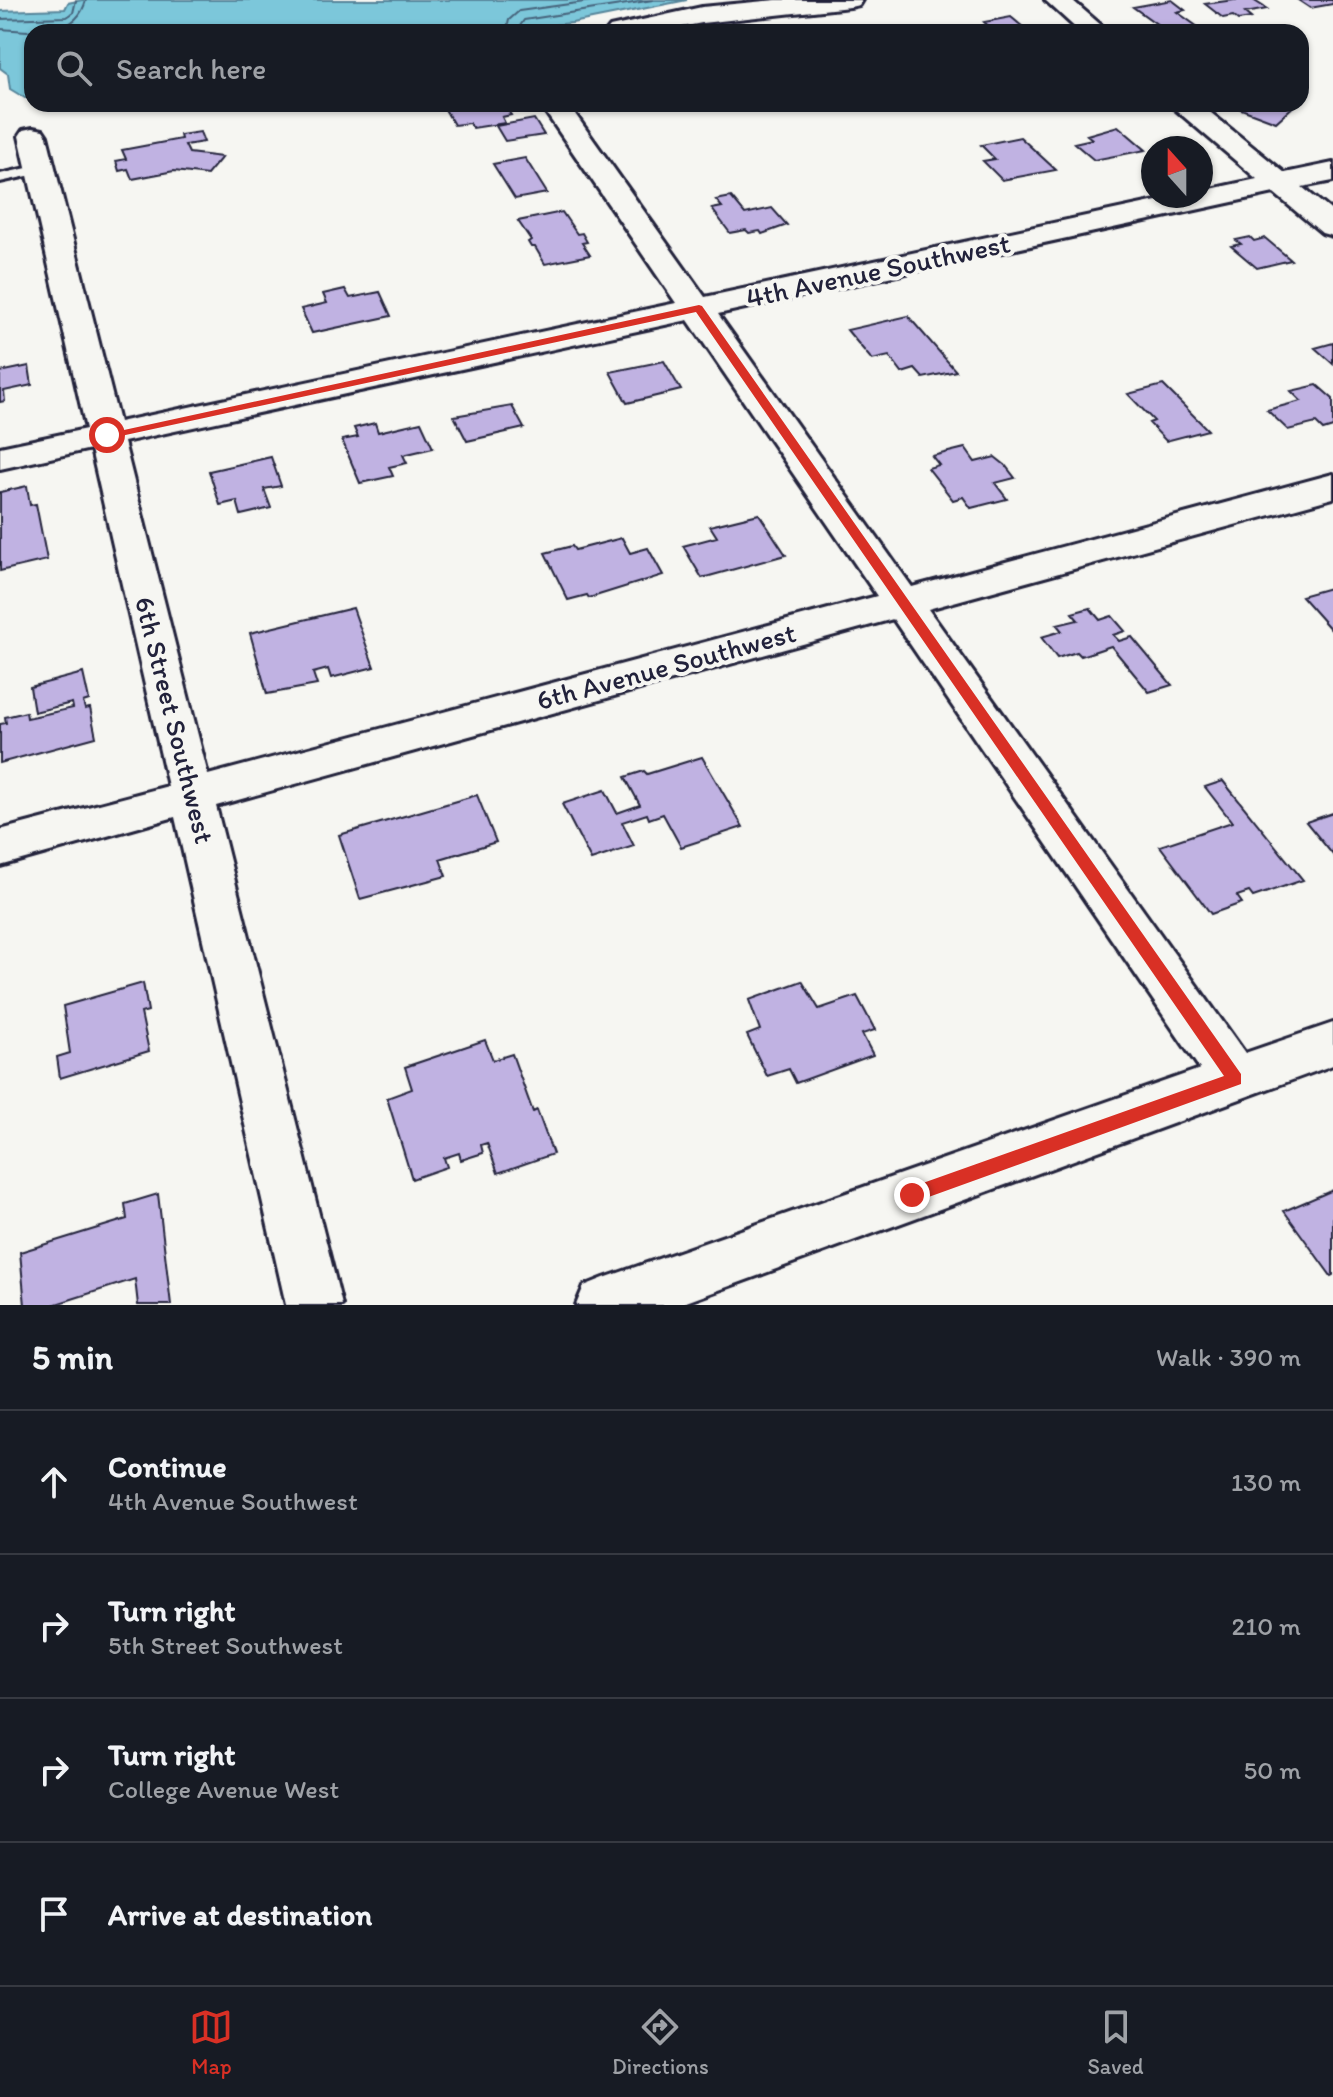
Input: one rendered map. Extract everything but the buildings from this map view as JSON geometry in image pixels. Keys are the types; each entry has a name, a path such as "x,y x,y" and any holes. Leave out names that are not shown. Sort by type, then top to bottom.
{"street":[{"path":"658,24 702,15 850,0"},
{"path":"1057,0 1086,24"},
{"path":"560,112 1235,1079"},
{"path":"1193,112 1333,227"},
{"name":"6th Street Southwest","path":"37,152 314,1305"},
{"name":"4th Avenue Southwest","path":"0,458 1333,172"},
{"name":"6th Avenue Southwest","path":"0,848 1333,486"},
{"path":"604,1305 1333,1044"}],"lane":[{"path":"0,178 37,152"}],"water":[{"path":"82,0 687,0 563,24 24,24 24,97 10,89 8,74 0,68 0,11 65,9 68,3"}],"route":[{"path":"107,435 699,308 1235,1079 912,1195"}]}
